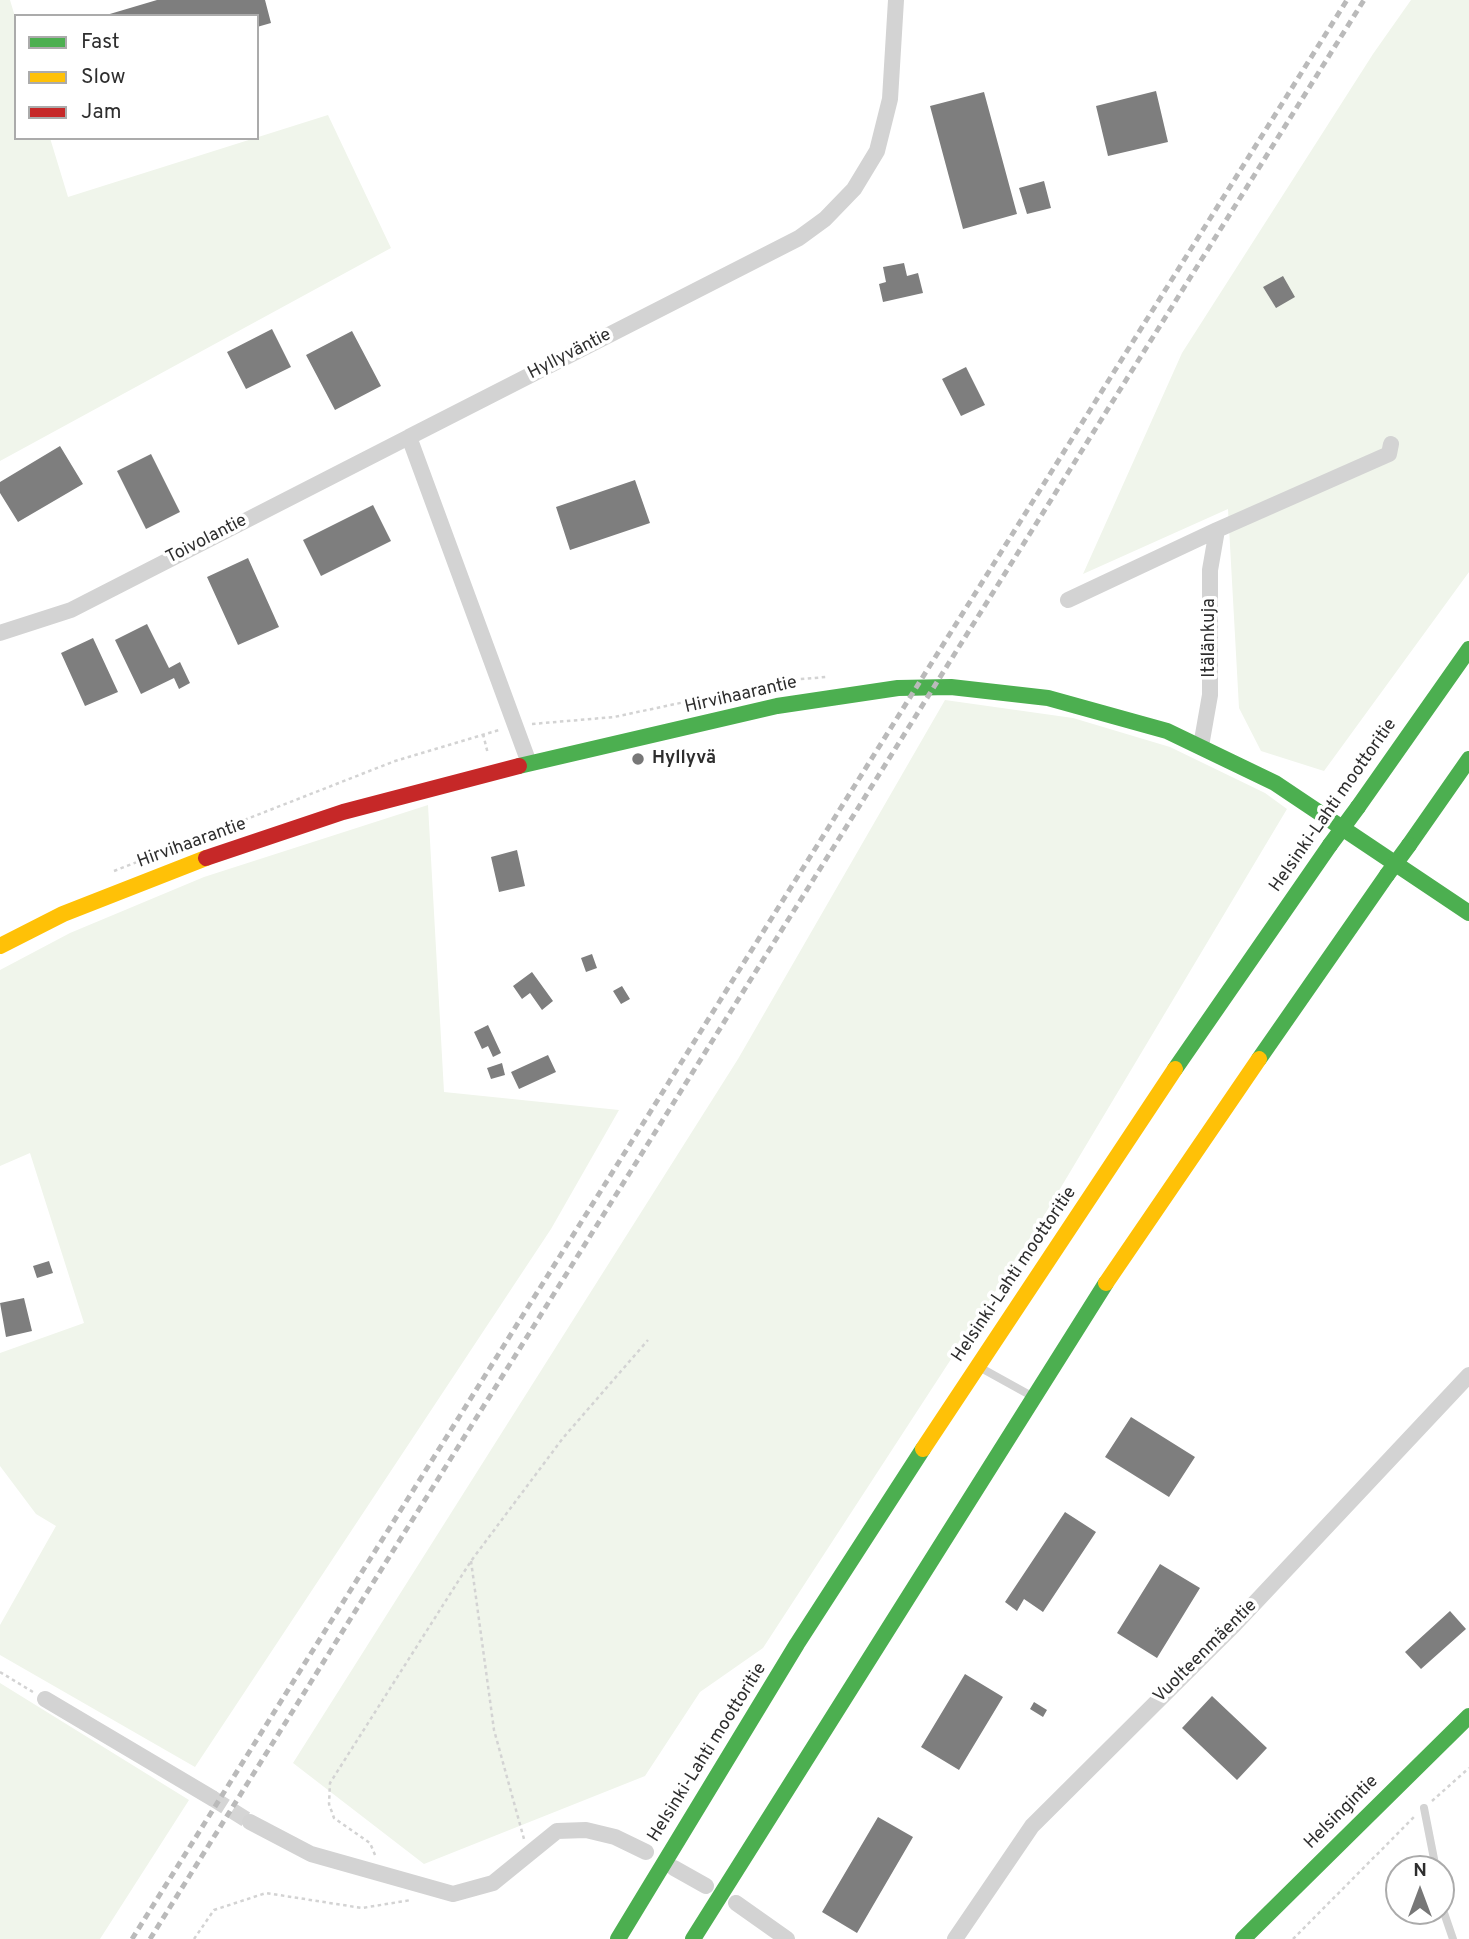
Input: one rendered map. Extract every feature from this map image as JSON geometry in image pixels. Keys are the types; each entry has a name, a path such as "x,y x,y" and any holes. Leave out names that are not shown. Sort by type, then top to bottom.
{"main road":[{"name":"Helsinki-Lahti moottoritie","path":"618,1939 797,1644 977,1366 1236,978 1469,649"},
{"name":"Hirvihaarantie","path":"0,946 63,914 195,862 354,809 529,764 776,706 898,688 951,687 1048,698 1154,727 1201,746 1275,783 1469,913"},
{"path":"693,1939 732,1872 1153,1212 1469,759"},
{"name":"Helsingintie","path":"1243,1939 1469,1716"}],"street":[{"name":"Hyllyväntie","path":"410,438 799,238 825,219 854,189 877,151 890,99 897,26 896,0"},
{"name":"Toivolantie","path":"0,633 71,610 410,438"},
{"path":"410,438 529,764"},
{"path":"1068,600 1389,454 1391,444"},
{"name":"Itälänkuja","path":"1201,746 1210,695 1210,570 1217,530"},
{"name":"Vuolteenmäentie","path":"955,1939 1032,1826 1235,1624 1469,1375"},
{"path":"45,1699 212,1798"},
{"path":"250,1822 311,1854 386,1878 453,1894 493,1883 557,1832 586,1830 615,1837 646,1852"},
{"path":"674,1868 706,1886"},
{"path":"736,1903 787,1939"}],"lane":[{"path":"977,1366 1033,1397"},
{"path":"1424,1808 1433,1855"}],"path":[{"path":"111,872 395,761 516,726 614,717 789,680 831,677"},
{"path":"386,1878 370,1843 334,1818 329,1804 330,1783 471,1561 563,1438 648,1340"},
{"path":"471,1561 494,1730 528,1856"},
{"path":"0,1672 45,1699"},
{"path":"1293,1939 1424,1808 1469,1768"},
{"path":"194,1939 214,1910 266,1893 362,1908 414,1900"}],"shaded area":[{"path":"0,0 10,0 14,14 14,140 51,140 68,197 249,140 259,140 259,137 328,115 391,248 0,461"},
{"path":"1411,0 1469,0 1469,572 1324,771 1261,751 1239,708 1228,509 1083,574 1182,353 1373,54"},
{"path":"945,700 1073,718 1170,747 1265,793 1287,809 1039,1224 763,1648 700,1692 645,1776 424,1864 293,1763 738,1059"},
{"path":"428,805 444,1092 619,1110 551,1229 195,1767 0,1655 0,1625 56,1526 36,1514 0,1466 0,1353 84,1323 30,1153 0,1166 0,970 70,933 204,877"},
{"path":"0,1683 189,1800 100,1939 0,1939"}],"building":[{"path":"157,0 265,0 271,23 259,26 259,14 110,14"},
{"path":"1156,91 1168,142 1108,156 1096,106"},
{"path":"984,92 1017,214 963,229 930,106"},
{"path":"1044,181 1051,208 1027,214 1019,188"},
{"path":"904,263 907,276 918,273 923,293 883,302 879,284 886,282 883,267"},
{"path":"1283,276 1295,297 1276,308 1263,287"},
{"path":"272,329 291,367 246,389 227,352"},
{"path":"352,331 381,386 335,410 306,355"},
{"path":"966,367 985,405 961,416 942,379"},
{"path":"60,446 83,484 18,522 0,493 0,482"},
{"path":"151,454 180,512 146,529 117,471"},
{"path":"635,480 650,523 570,550 556,507"},
{"path":"373,505 391,541 321,576 303,540"},
{"path":"248,558 279,627 238,645 207,577"},
{"path":"147,624 169,668 180,662 190,683 179,689 174,678 141,694 115,640"},
{"path":"93,638 118,692 85,706 61,653"},
{"path":"517,850 525,886 499,892 491,857"},
{"path":"592,954 597,968 586,972 581,958"},
{"path":"532,972 553,1001 542,1010 530,993 522,999 513,986"},
{"path":"622,986 630,999 621,1004 613,991"},
{"path":"488,1025 501,1053 493,1057 488,1046 482,1049 474,1032"},
{"path":"548,1055 556,1072 519,1089 511,1072"},
{"path":"502,1063 505,1075 491,1079 487,1068"},
{"path":"49,1261 53,1273 37,1278 33,1266"},
{"path":"24,1298 32,1331 6,1337 0,1303"},
{"path":"1131,1417 1195,1457 1169,1497 1105,1457"},
{"path":"1065,1512 1096,1532 1043,1612 1024,1599 1017,1611 1005,1602"},
{"path":"1160,1564 1200,1588 1157,1658 1117,1633"},
{"path":"1450,1611 1466,1629 1421,1669 1405,1652"},
{"path":"965,1674 1003,1697 959,1770 921,1747"},
{"path":"1212,1696 1267,1748 1237,1780 1182,1728"},
{"path":"1034,1702 1047,1710 1043,1717 1030,1709"},
{"path":"878,1817 913,1837 857,1933 822,1912"}],"tunnel":[{"path":"212,1798 250,1822"}],"railway":[{"path":"132,1939 1347,0"},
{"path":"150,1939 1364,0"}],"traffic: fast":[{"path":"1358,807 1469,649"},
{"path":"519,766 777,706 898,688 951,687 1048,698 1167,731 1275,783 1469,913"},
{"path":"1409,845 1469,759"},
{"path":"1330,845 1358,807"},
{"path":"1175,1069 1330,845"},
{"path":"1387,875 1409,845"},
{"path":"1259,1059 1387,875"},
{"path":"693,1939 1106,1283"},
{"path":"618,1939 797,1644 923,1449"},
{"path":"1243,1939 1469,1716"}],"traffic: slow":[{"path":"0,946 63,914 206,858"},
{"path":"1106,1283 1259,1059"},
{"path":"923,1449 1175,1069"}],"traffic: jam":[{"path":"206,858 343,812 519,766"}],"place":[{"name":"Hyllyvä","path":"638,759"}]}
